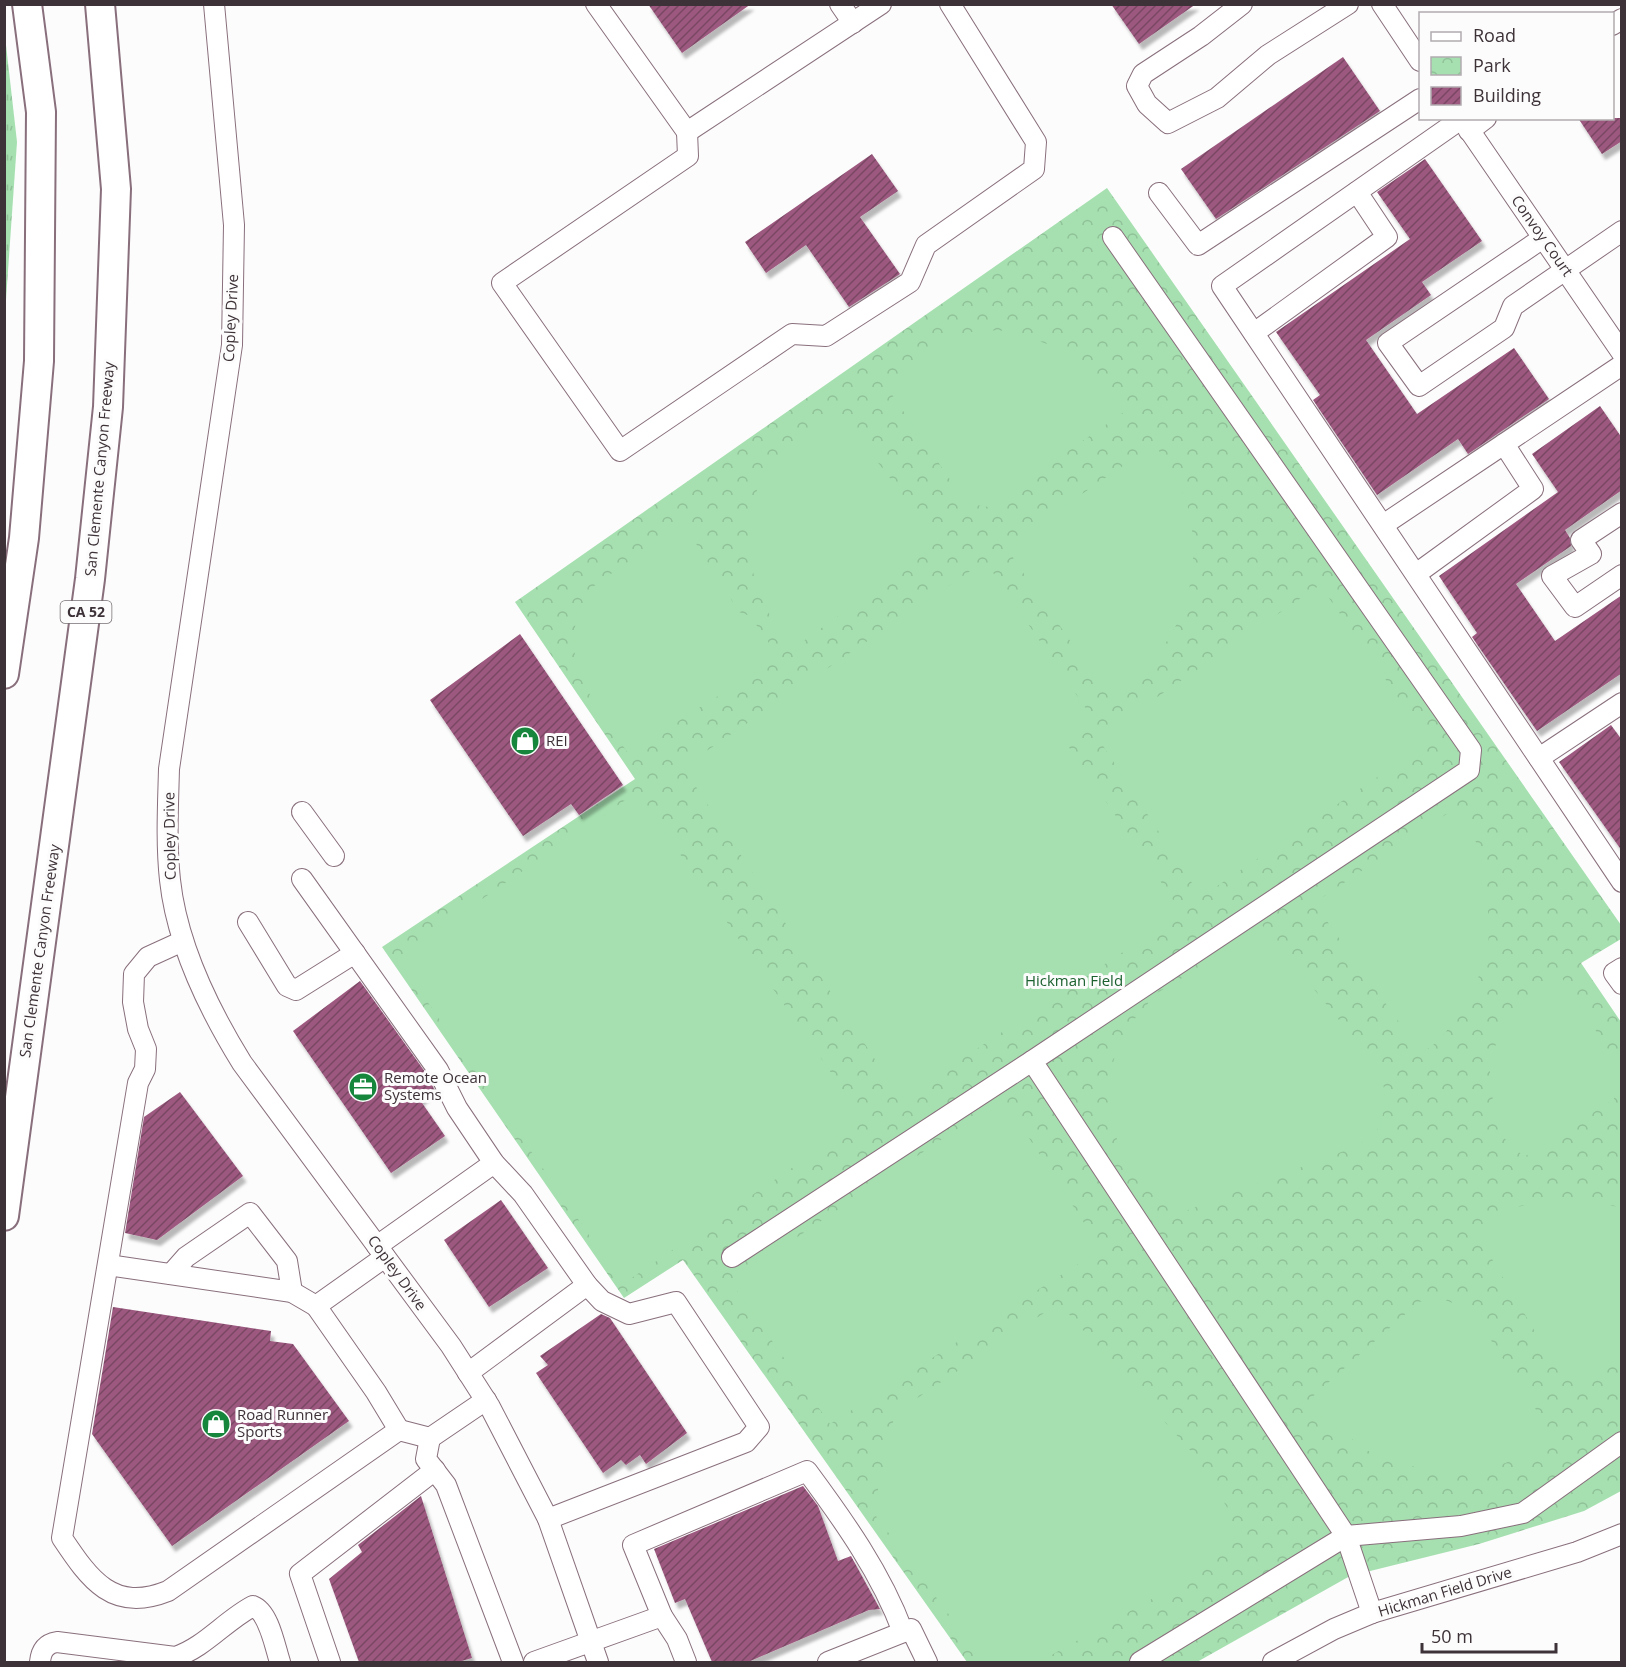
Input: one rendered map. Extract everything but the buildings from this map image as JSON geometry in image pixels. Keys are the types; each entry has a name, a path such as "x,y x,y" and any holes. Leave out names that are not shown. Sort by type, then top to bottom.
{"highway":[{"path":"4,674 24,538 39,361 41,112 27,4"},
{"name":"San Clemente Canyon Freeway","path":"4,1216 90,579 108,407 116,189 100,4"}],"street":[{"name":"Copley Drive","path":"214,4 234,225 232,345 169,769 167,824 170,882 183,941 215,1019 242,1063 451,1346 486,1400 548,1519 598,1662"},
{"path":"596,4 687,132 688,156 502,283 620,451 792,334 826,336 910,282 926,245 1034,169 1036,142 950,4"},
{"path":"840,4 853,23"},
{"path":"687,132 881,4"},
{"path":"1242,4 1201,36 1143,74 1137,86 1147,104 1168,123 1217,98 1268,55 1348,4"},
{"path":"1382,4 1419,60"},
{"path":"1159,193 1198,245 1419,100"},
{"path":"1464,123 1357,192 1222,285 1622,882"},
{"name":"Convoy Court","path":"1464,123 1622,354"},
{"path":"1254,333 1387,237 1357,192"},
{"path":"1543,238 1388,343 1419,386 1504,328 1513,306 1622,231"},
{"path":"732,1257 1032,1061 1468,770 1471,750 1113,237"},
{"path":"1383,525 1622,365"},
{"path":"1416,574 1533,489 1504,444"},
{"path":"1622,513 1581,540 1591,554 1552,576 1575,607 1622,575"},
{"path":"1539,758 1622,703"},
{"path":"302,812 334,856"},
{"path":"302,879 438,1070 457,1108 494,1163 523,1194 587,1285 602,1301 629,1314 676,1302 759,1427 746,1442 548,1519"},
{"path":"248,922 287,986 296,990 355,953"},
{"path":"183,941 148,957 134,974 133,1002 138,1029 146,1049 145,1069 138,1083 62,1538 84,1571 106,1589 129,1599 155,1596 168,1591 399,1430"},
{"path":"1622,968 1614,973 1622,984"},
{"path":"1032,1061 1346,1536 1372,1613"},
{"path":"316,1306 494,1163"},
{"path":"171,1274 186,1257 250,1213 287,1261 292,1292"},
{"path":"108,1265 292,1292 316,1306 376,1392 399,1430 430,1438"},
{"path":"468,1373 587,1285"},
{"path":"486,1400 430,1438 426,1459 446,1485 513,1662"},
{"path":"1140,1662 1346,1536 1461,1526 1523,1513 1622,1442"},
{"path":"330,1662 300,1575 435,1470"},
{"path":"686,1662 677,1639 662,1616 633,1545 807,1471 851,1531 900,1624 911,1629 927,1662"},
{"name":"Hickman Field Drive","path":"1273,1662 1334,1629 1372,1613 1577,1552 1622,1534"},
{"path":"40,1662 41,1652 50,1643 57,1641 175,1657 186,1654 239,1613 253,1606 260,1609 266,1618 280,1662"},
{"path":"534,1662 662,1616"},
{"path":"828,1662 900,1624"}],"green space":[{"path":"5,36 17,142 5,314"},
{"name":"Hickman Field","path":"1107,188 1621,925 1621,939 1581,963 1621,1022 1621,1491 1584,1511 1479,1544 1350,1576 1197,1662 967,1662 683,1260 624,1298 382,947 635,779 515,602"},
{"path":"978,330 1011,331 1047,344 1074,358 1099,379 1124,412 988,507 966,503 884,383 955,337"},
{"path":"839,412 930,530 928,551 791,650 760,595 754,576 749,536 751,516 759,483 769,464 793,443"},
{"path":"1155,444 1184,496 1191,522 1193,558 1188,595 1175,628 1165,644 1147,666 1111,700 1013,558 1019,537"},
{"path":"683,523 739,612 750,616 769,643 765,666 628,753 601,715 576,669 574,642 576,615 594,586"},
{"path":"985,561 1093,719 1064,740 1182,913 901,1099 683,767"},
{"path":"1320,585 1429,742 1201,897 1098,738"},
{"path":"637,792 863,1119 623,1284 397,958"},
{"path":"1451,811 1466,827 1482,851 1489,921 1488,956 1468,1000 1454,1021 1439,1041 1421,1053 1314,903"},
{"path":"1258,920 1381,1072 1386,1100 1380,1127 1360,1145 1175,1215 1118,1147 1109,1106 1109,1077 1118,1045 1131,1023 1157,993 1202,966"},
{"path":"1557,970 1621,1070 1621,1080 1614,1099 1524,1157 1500,1134 1493,1102 1489,1063 1503,1025 1539,984"},
{"path":"1003,1098 1101,1249 830,1424 731,1282"},
{"path":"1567,1200 1621,1207 1621,1356 1606,1371 1583,1380 1559,1372 1476,1232 1486,1223 1518,1207"},
{"path":"1438,1297 1472,1311 1553,1436 1539,1450 1495,1467 1442,1470 1416,1467 1374,1455 1320,1416 1311,1398 1419,1302"},
{"path":"1059,1303 1197,1458 1228,1509 1231,1545 1184,1581 1039,1662 984,1662 873,1512 895,1413"}],"place":[{"name":"REI","path":"525,741"},
{"name":"Remote Ocean Systems","path":"363,1087"},
{"name":"Road Runner Sports","path":"216,1424"}]}
